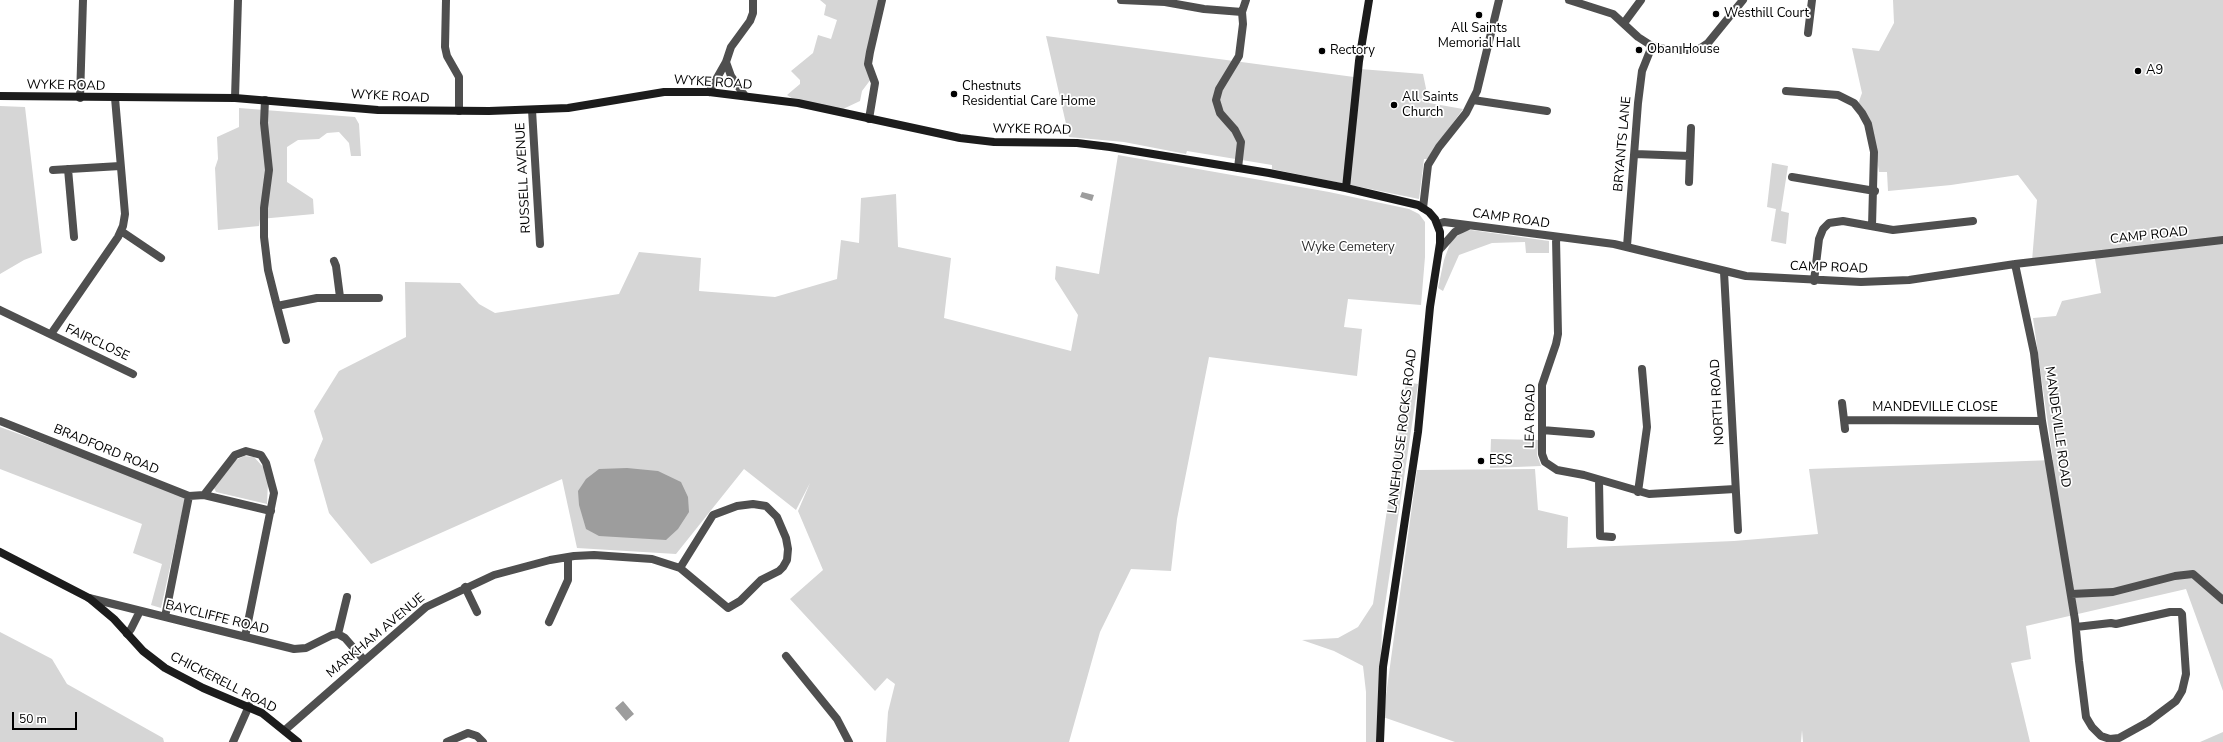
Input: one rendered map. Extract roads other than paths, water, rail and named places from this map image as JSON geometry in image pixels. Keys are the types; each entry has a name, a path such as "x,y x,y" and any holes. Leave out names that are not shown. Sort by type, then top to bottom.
{"main road":[{"path":"1369,0 1359,61 1346,188 1424,208 1433,216 1438,224"},
{"name":"WYKE ROAD","path":"0,96 80,98 235,98 378,110 459,111 568,108 664,92 709,92 798,103 960,138 994,142 1076,143 1238,168 1346,188"},
{"name":"LANEHOUSE ROCKS ROAD","path":"1380,742 1383,667 1418,432 1430,307 1440,249 1440,232 1438,224"},
{"name":"CHICKERELL ROAD","path":"0,552 89,598 108,613 151,658 180,677 249,706 285,730 298,742"}],"street":[{"path":"80,98 83,0"},
{"path":"235,98 238,0"},
{"path":"446,0 445,47 447,56 459,78 459,111"},
{"path":"709,92 726,62 731,47 750,20 753,13 753,0"},
{"path":"869,119 875,83 868,64 882,0"},
{"path":"1122,0 1165,2 1204,9 1242,12"},
{"path":"1238,168 1241,142 1235,130 1220,113 1216,100 1219,89 1239,56 1243,24 1242,12 1246,0"},
{"path":"1424,208 1428,165 1439,147 1462,119 1473,100 1483,72 1499,0"},
{"path":"1569,0 1607,11 1624,23 1638,37 1652,46 1668,50 1699,49 1708,43 1744,0"},
{"path":"1624,23 1641,0"},
{"path":"1808,33 1812,0"},
{"name":"BRYANTS LANE","path":"1627,246 1635,154 1637,110 1642,71 1652,46"},
{"path":"726,62 731,76 745,96"},
{"path":"1786,91 1838,95 1849,99 1859,108 1868,124 1874,152 1872,226"},
{"path":"51,334 121,231 125,214 115,98"},
{"path":"265,100 264,123 269,170 264,208 264,237 268,270 286,340"},
{"path":"1473,100 1547,111"},
{"name":"RUSSELL AVENUE","path":"532,110 540,244"},
{"path":"1689,182 1692,128"},
{"path":"1635,154 1690,156"},
{"path":"53,170 120,166"},
{"path":"68,169 74,237"},
{"path":"1792,178 1874,191"},
{"path":"1814,281 1819,239 1826,225 1833,222 1843,221 1899,229 1973,221"},
{"name":"CAMP ROAD","path":"1438,224 1444,222 1470,225 1556,238 1627,246 1724,272 1764,278 1861,282 1909,280 2016,264 2223,240"},
{"path":"1440,249 1456,232 1470,225"},
{"path":"121,231 161,258"},
{"name":"LEA ROAD","path":"1556,238 1558,337 1543,379 1543,458 1550,467 1557,470 1599,480"},
{"path":"334,261 340,297"},
{"name":"MANDEVILLE ROAD","path":"2016,264 2034,353 2042,421 2076,627 2086,717 2092,727 2101,736 2110,739 2132,733 2165,711 2176,701 2182,691 2186,674 2182,614 2180,612 2170,612 2120,624 2076,627"},
{"name":"NORTH ROAD","path":"1724,272 1738,530"},
{"path":"277,306 317,298 379,298"},
{"name":"FAIRCLOSE","path":"0,310 133,374"},
{"path":"1638,492 1648,427 1642,369"},
{"path":"1842,403 1845,429"},
{"name":"MANDEVILLE CLOSE","path":"1844,420 2042,421"},
{"name":"BRADFORD ROAD","path":"0,421 189,496 204,495 271,511"},
{"path":"1542,430 1591,434"},
{"path":"204,495 235,455 246,451 261,455 270,471 274,493 245,637"},
{"path":"1612,537 1600,536 1599,480 1638,492 1655,494 1735,489"},
{"path":"165,617 189,496"},
{"name":"MARKHAM AVENUE","path":"285,730 426,607 465,587 494,576 550,560 568,557 594,555 652,559 680,568 728,608 740,601 761,580 779,571 783,567 787,560 788,549 786,538 777,517 766,506 753,504 737,506 713,515 680,568"},
{"path":"549,622 568,580 568,557"},
{"path":"2071,594 2113,592 2175,576 2193,574 2223,600"},
{"path":"465,587 477,612"},
{"path":"347,597 338,634 345,638 364,660"},
{"name":"BAYCLIFFE ROAD","path":"89,598 286,648 301,649 316,644 332,635 338,634"},
{"path":"127,634 140,611"},
{"path":"786,656 837,719 849,742"},
{"path":"233,742 249,706"},
{"path":"447,742 468,733 477,736 483,742"}],"place":[{"name":"Westhill Court","path":"1716,14"},
{"name":"All Saints Memorial Hall","path":"1479,15"},
{"name":"Oban House","path":"1639,50"},
{"name":"Rectory","path":"1322,51"},
{"name":"A9","path":"2138,71"},
{"name":"Chestnuts Residential Care Home","path":"954,94"},
{"name":"All Saints Church","path":"1394,105"},
{"name":"ESS","path":"1481,461"}],"park label":[{"name":"Wyke Cemetery","path":"1348,248"}]}
